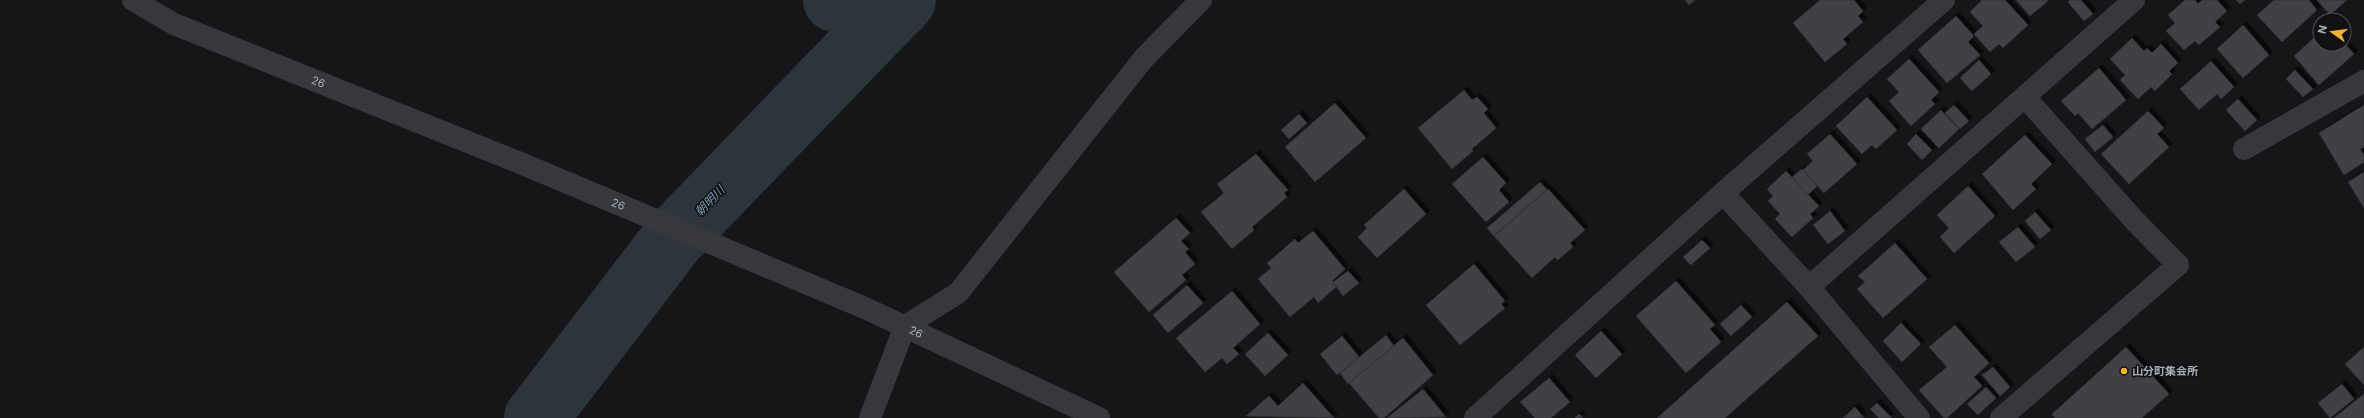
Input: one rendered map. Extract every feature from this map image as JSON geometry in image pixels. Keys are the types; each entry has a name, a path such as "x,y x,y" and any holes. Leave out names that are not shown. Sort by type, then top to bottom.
{"street":[{"name":"26","path":"133,0 174,24 518,162 865,308 1099,418"},
{"path":"870,418 905,326 958,293 1144,58 1202,0"},
{"path":"1809,287 2134,0"},
{"path":"1475,418 1931,4"},
{"path":"2244,148 2364,81"},
{"path":"2001,418 2178,265 2134,220 2025,96"},
{"path":"1723,193 1809,287 1919,418"}],"building":[{"path":"1685,0 1695,0 1689,5"},
{"path":"1820,0 1854,0 1863,11 1858,16 1863,22 1843,39 1847,44 1825,62 1793,23"},
{"path":"1982,0 2005,0 2028,25 2003,48 1999,44 1990,52 1974,34 1983,26 1970,12"},
{"path":"2016,0 2049,0 2030,16"},
{"path":"2070,0 2081,0 2093,14 2084,21 2068,2"},
{"path":"2185,0 2195,0 2198,4 2202,0 2217,0 2227,11 2215,22 2220,27 2199,45 2195,41 2184,50 2166,31 2175,23 2168,15"},
{"path":"2236,0 2245,0 2240,4"},
{"path":"2274,0 2309,0 2317,10 2312,12 2312,15 2282,42 2257,15"},
{"path":"2317,0 2347,0 2333,12 2327,12"},
{"path":"1956,16 1974,36 1968,42 1980,55 1947,83 1918,50"},
{"path":"2243,25 2269,55 2243,78 2217,49"},
{"path":"2132,38 2144,51 2147,48 2152,53 2161,44 2178,63 2169,71 2172,74 2155,91 2151,87 2138,99 2120,80 2125,75 2110,59"},
{"path":"2312,39 2312,52 2352,52 2354,54 2319,85 2294,56"},
{"path":"1909,59 1939,92 1931,100 1935,104 1911,126 1889,101 1899,92 1887,79"},
{"path":"1979,60 1991,74 1972,91 1960,78"},
{"path":"2211,61 2234,87 2221,99 2217,94 2199,110 2180,89"},
{"path":"2099,68 2126,100 2092,129 2078,113 2075,116 2061,101"},
{"path":"2295,70 2313,89 2303,97 2286,79"},
{"path":"1464,90 1472,100 1477,97 1488,109 1484,113 1496,128 1452,169 1418,128"},
{"path":"1867,97 1897,130 1876,149 1872,145 1862,154 1836,126"},
{"path":"2238,99 2257,120 2245,131 2226,110"},
{"path":"1335,103 1366,138 1315,182 1285,147"},
{"path":"1954,105 1969,121 1960,129 1945,113"},
{"path":"2364,105 2364,147 2360,149 2364,155 2364,162 2344,175 2319,133"},
{"path":"1941,110 1959,129 1939,148 1921,129"},
{"path":"2148,111 2164,128 2157,134 2169,147 2129,184 2101,154"},
{"path":"1299,114 1307,123 1289,139 1281,130"},
{"path":"2103,125 2113,137 2095,152 2085,139"},
{"path":"1830,134 1857,164 1824,193 1803,170 1813,161 1807,154"},
{"path":"1916,134 1932,150 1922,160 1907,144"},
{"path":"2025,135 2052,164 2031,184 2036,189 2013,210 1982,174"},
{"path":"1256,154 1288,190 1284,193 1287,197 1252,227 1254,230 1232,249 1201,212 1224,193 1217,184"},
{"path":"1483,157 1506,183 1499,190 1509,202 1486,222 1452,184"},
{"path":"1802,169 1817,186 1808,195 1792,177"},
{"path":"1786,171 1819,206 1810,214 1813,218 1792,237 1775,219 1780,214 1768,201 1773,196 1767,189"},
{"path":"2364,172 2364,208 2348,182"},
{"path":"1540,182 1547,190 1494,236 1487,228"},
{"path":"1968,186 1995,216 1954,253 1940,237 1949,228 1937,215"},
{"path":"1404,189 1426,214 1377,258 1358,237 1367,228 1364,225"},
{"path":"1548,189 1585,230 1570,243 1573,247 1558,260 1555,257 1532,278 1494,236"},
{"path":"1830,211 1845,231 1828,244 1813,225"},
{"path":"2035,212 2051,230 2040,239 2025,221"},
{"path":"1176,218 1190,233 1181,241 1189,249 1185,252 1195,264 1182,275 1186,280 1149,312 1114,272"},
{"path":"2018,227 2035,247 2016,262 1999,242"},
{"path":"1313,231 1345,269 1332,281 1337,286 1318,303 1314,297 1290,317 1258,279 1271,268 1267,263 1295,239 1298,243"},
{"path":"1702,240 1710,248 1691,265 1683,257"},
{"path":"1895,243 1927,279 1883,318 1857,289 1865,282 1858,276"},
{"path":"1474,264 1505,301 1501,304 1505,308 1460,345 1426,305"},
{"path":"1348,271 1359,283 1343,296 1333,282"},
{"path":"1676,281 1715,325 1710,329 1721,342 1686,373 1636,316"},
{"path":"1187,285 1203,303 1168,333 1153,315"},
{"path":"1232,291 1260,324 1233,348 1239,354 1227,364 1222,358 1205,372 1176,338"},
{"path":"1787,302 1818,336 1725,418 1657,418"},
{"path":"1741,305 1752,317 1731,336 1720,324"},
{"path":"1901,323 1921,344 1902,362 1883,341"},
{"path":"1955,325 1989,363 1974,377 1982,386 1947,418 1944,418 1919,390 1947,367 1929,347"},
{"path":"1601,331 1622,354 1596,378 1575,355"},
{"path":"1268,333 1288,355 1265,376 1245,354"},
{"path":"1386,335 1394,346 1348,384 1340,373"},
{"path":"1342,336 1359,357 1337,375 1320,354"},
{"path":"1403,338 1433,375 1384,418 1379,418 1349,383"},
{"name":"山分町集会所","path":"2126,347 2169,394 2142,418 2055,418 2052,414"},
{"path":"2364,347 2364,385 2345,364"},
{"path":"1993,367 2010,387 2000,396 1982,375"},
{"path":"1549,378 1570,402 1551,418 1535,418 1520,402"},
{"path":"1303,383 1334,418 1246,416 1269,396 1278,406"},
{"path":"2342,384 2354,399 2330,418 2318,403"},
{"path":"1986,387 1996,398 1978,415 1967,404"},
{"path":"1423,389 1446,417 1387,418"},
{"path":"2364,394 2364,418 2334,418 2355,401"},
{"path":"1877,403 1892,418 1879,418 1870,409"},
{"path":"1855,407 1864,418 1843,418"},
{"path":"1579,414 1583,418 1575,418"}],"waterway":[{"path":"835,0 898,7"},
{"name":"朝明川","path":"536,418 673,239 904,0"}],"place":[{"name":"山分町集会所","path":"2124,371"}]}
